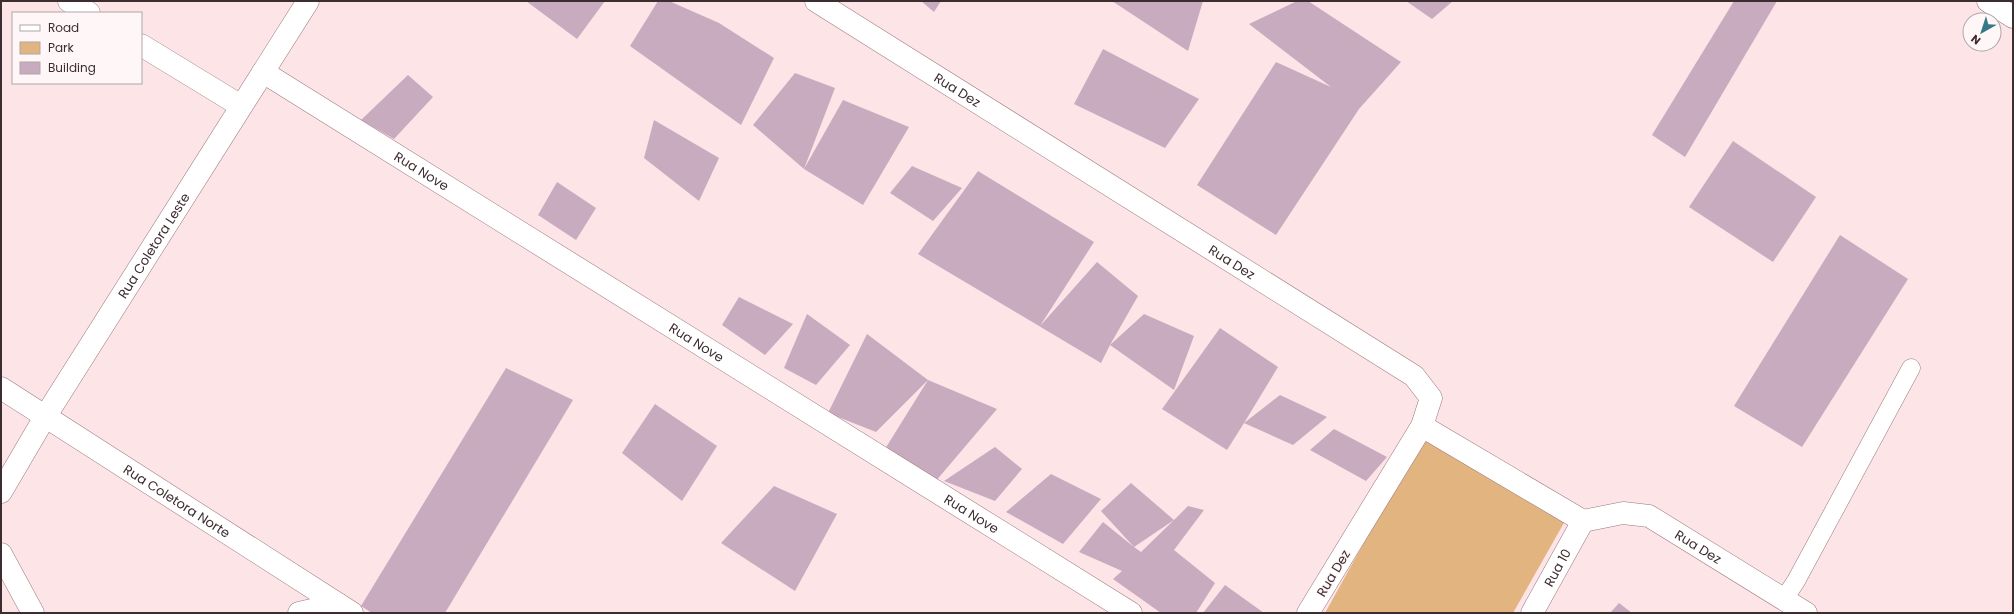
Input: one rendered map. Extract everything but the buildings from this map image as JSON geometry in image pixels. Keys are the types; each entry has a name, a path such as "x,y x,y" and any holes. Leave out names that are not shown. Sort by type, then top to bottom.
{"street":[{"path":"70,1 87,12"},
{"name":"Rua Coletora Leste","path":"1,492 45,416 308,1"},
{"name":"Rua Dez","path":"816,1 1414,376 1431,398 1422,426 1308,613"},
{"path":"1988,1 2013,17"},
{"path":"142,46 242,106"},
{"name":"Rua Nove","path":"263,72 1131,613"},
{"name":"Rua Coletora Norte","path":"1,388 345,609"},
{"path":"1422,426 1583,521"},
{"name":"Rua Dez","path":"1583,521 1623,513 1649,516 1806,613"},
{"name":"Rua 10","path":"1532,613 1583,521"},
{"path":"1,554 33,613"},
{"path":"299,613 345,609"}],"lane":[{"path":"1784,599 1796,581 1911,368"}],"green space":[{"path":"1422,438 1565,521 1513,613 1325,613"}]}
